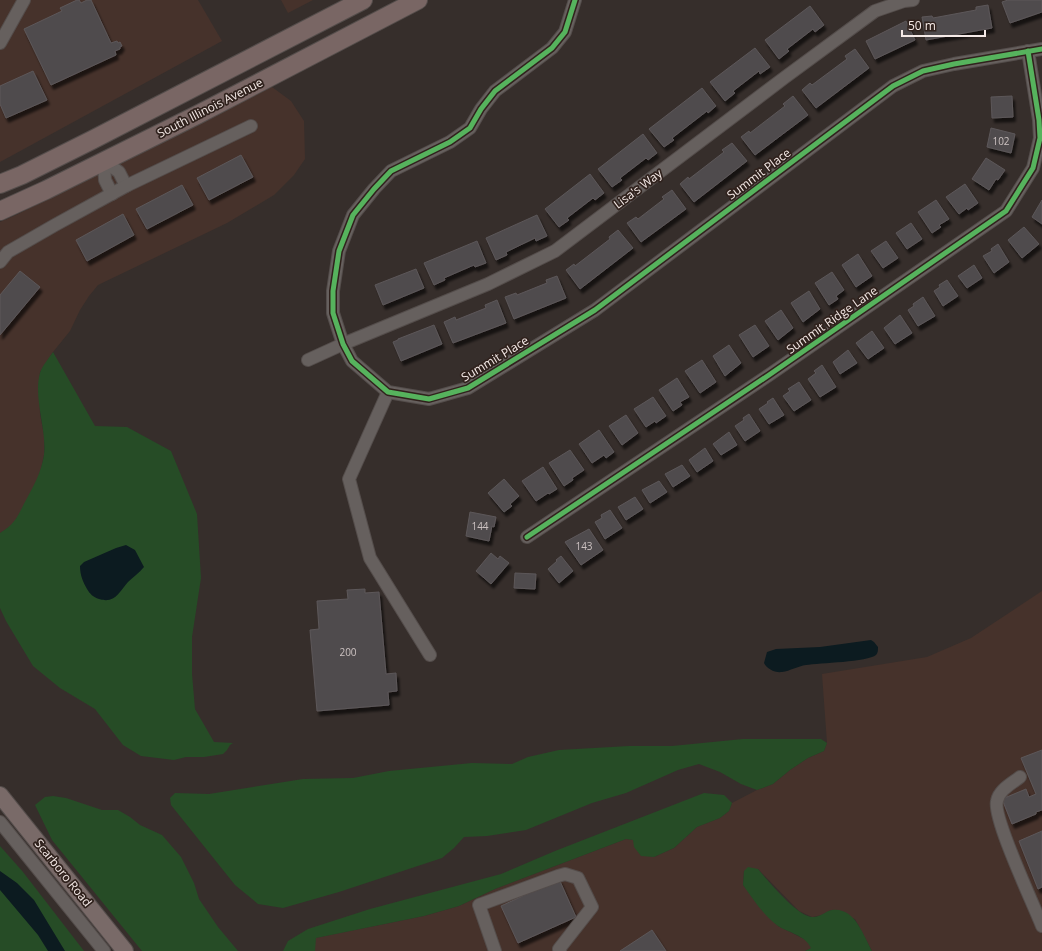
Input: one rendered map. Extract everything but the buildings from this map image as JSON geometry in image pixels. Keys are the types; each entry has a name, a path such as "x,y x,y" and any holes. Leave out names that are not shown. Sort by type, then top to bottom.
{"highway":[{"path":"0,184 22,175 92,140 363,0"},
{"name":"South Illinois Avenue","path":"0,211 46,190 196,115 418,0"},
{"path":"92,140 104,161"}],"main road":[{"name":"Scarboro Road","path":"0,795 125,951"},
{"name":"Scarboro Road","path":"0,810 35,851 114,951"}],"street":[{"path":"0,43 24,0"},
{"path":"430,655 370,558 349,479 388,392 352,362 343,344 333,313 333,291 339,251 352,215 374,189 391,171 450,142 470,128 481,109 496,91 552,48 565,32 575,0"},
{"name":"Lisa's Way","path":"308,360 488,284 556,251 784,78 875,12 904,1 913,0"},
{"name":"Summit Place","path":"388,392 429,399 468,388 595,310 894,86 924,71 954,64 1042,49"},
{"name":"Summit Ridge Lane","path":"527,537 769,375 1006,211 1032,168 1041,138 1028,51"},
{"path":"0,262 8,252 126,186 251,126"},
{"path":"104,161 119,172 126,186"},
{"path":"104,161 105,180 112,194"},
{"path":"1020,777 1003,790 996,802 996,808 1004,835 1042,926"},
{"path":"0,822 104,951"},
{"path":"496,951 479,905 565,874 578,878 592,907 559,949 560,951"}],"shaded area":[{"path":"0,0 198,0 222,41 0,162"},
{"path":"281,0 313,0 288,13"},
{"path":"272,87 291,101 304,121 305,159 294,175 274,195 227,223 98,285 89,296 80,310 70,331 53,352 40,372 40,414 44,435 44,455 39,478 17,519 10,527 0,533 0,222"},
{"path":"126,545 135,550 144,567 113,598 104,600 95,597 89,592 84,584 80,566 84,562"},
{"path":"1042,591 1042,951 872,951 855,919 831,910 822,915 812,917 799,911 758,869 744,871 743,885 778,926 808,941 812,948 805,951 315,951 315,938 424,916 459,906 495,889 626,839 633,840 654,857 674,848 697,827 720,818 729,811 732,803 757,790 773,784 808,758 824,751 827,743 822,674 927,657 971,638"},
{"path":"871,640 878,647 877,653 876,655 864,659 806,665 779,672 769,669 764,663 767,652 776,649 820,647"},
{"path":"0,871 17,883 34,900 65,951 48,951 38,935 0,890"}],"green space":[{"path":"53,352 95,426 127,427 171,451 197,514 201,578 192,637 192,674 195,709 214,742 233,743 223,754 204,757 186,757 174,760 141,756 123,745 95,709 60,688 33,666 6,621 0,608 0,533 10,526 16,519 41,468 44,455 44,435 39,403 38,382 41,370"},
{"path":"743,739 821,739 827,743 824,751 808,758 773,784 757,790 741,784 720,772 699,764 678,770 626,793 592,803 526,830 487,836 464,837 442,858 339,892 283,908 258,904 235,885 171,805 170,798 175,793 209,794 303,779 353,778 389,771 472,763 512,764 528,757 559,750 629,746 672,746"},
{"path":"704,793 724,795 732,803 729,811 720,818 697,827 674,848 654,857 641,856 634,847 633,840 626,839 495,889 459,906 424,916 316,938 315,951 283,951 288,941 308,929 370,909 501,874 555,851"},
{"path":"53,796 66,798 102,810 118,810 140,825 162,835 181,857 194,883 199,899 218,927 238,951 142,951 52,840 35,805 45,797"},
{"path":"0,846 23,872 84,951 0,951"},
{"path":"748,867 758,869 791,905 806,915 815,917 832,910 840,910 847,913 857,923 872,951 805,951 811,948 805,940 773,922 759,907 743,885 744,871"}],"cycle path":[{"path":"575,0 565,32 552,48 495,91 481,109 470,128 450,142 391,171 353,215 339,251 333,291 333,313 343,344 352,361 388,392 429,399 468,388 595,310 893,86 923,71 954,64 1042,49"},
{"path":"527,537 769,375 1006,211 1033,168 1040,138 1039,120 1028,51"}]}
